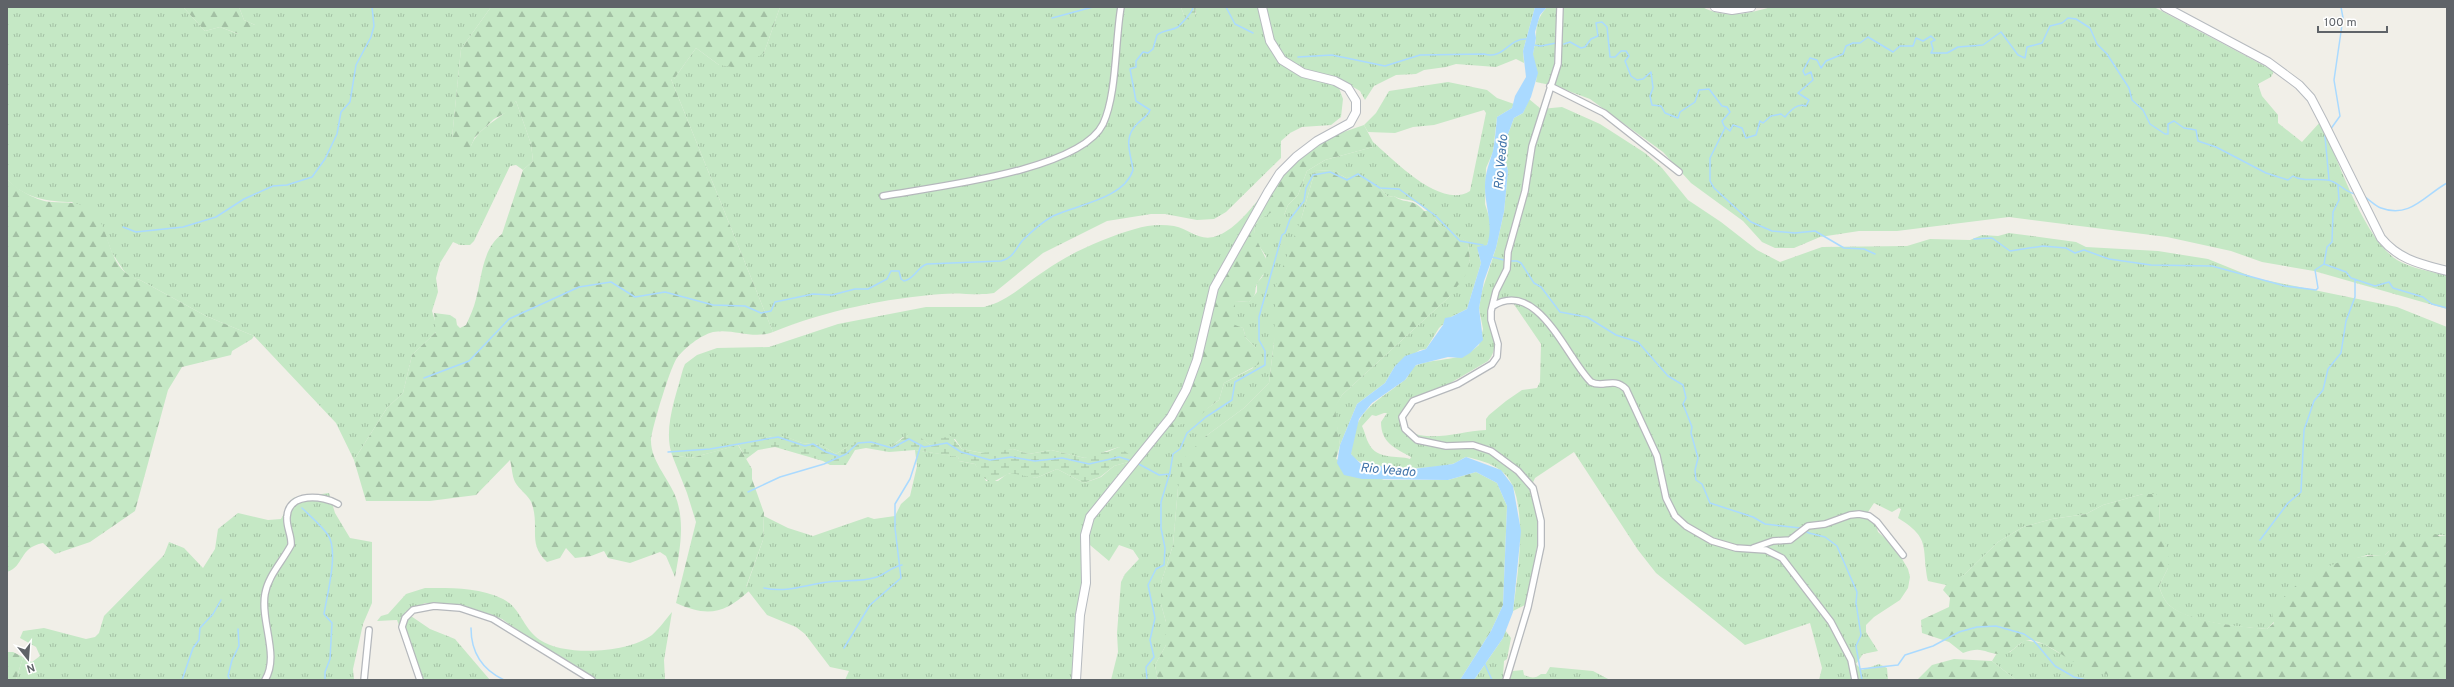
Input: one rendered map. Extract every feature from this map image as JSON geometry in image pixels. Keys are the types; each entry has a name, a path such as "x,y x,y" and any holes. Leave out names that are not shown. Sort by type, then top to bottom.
{"street":[{"path":"883,196 988,177 1068,155 1085,145 1099,131 1107,111 1121,7"},
{"path":"1076,680 1080,615 1086,583 1084,539 1090,517 1171,417 1181,400 1197,360 1214,288 1274,182 1296,157 1317,141 1350,123 1356,112 1356,101 1348,88 1335,81 1303,73 1282,60 1270,41 1262,7"},
{"path":"1506,680 1528,607 1541,546 1541,521 1533,488 1518,471 1498,454 1473,445 1446,446 1422,441 1410,435 1402,420 1404,411 1413,401 1447,389 1495,361 1498,349 1491,320 1493,306 1496,291 1507,269 1508,252 1525,191 1532,146 1559,57 1560,7"},
{"path":"1715,7 1732,10 1751,7"},
{"path":"2165,7 2268,62 2299,85 2311,98 2381,238 2391,250 2402,256 2447,271"},
{"path":"1550,86 1604,113 1668,160 1679,172"},
{"path":"1493,306 1513,300 1529,306 1557,332 1591,382 1598,384 1617,383 1626,389 1657,456 1666,498 1675,516 1686,526 1712,541 1736,548 1766,550 1782,558 1831,622 1851,660 1855,680"},
{"path":"265,680 270,667 270,654 265,622 265,595 272,575 290,545 287,519 289,509 296,502 310,498 327,498 338,504"},
{"path":"1749,549 1773,541 1790,540 1808,526 1825,524 1850,515 1859,514 1869,516 1877,522 1903,555"},
{"path":"420,680 402,627 405,618 413,610 434,606 460,608 493,619 592,680"},
{"path":"364,680 369,630"}],"green space":[{"path":"7,7 183,7 205,31 220,27 238,34 255,25 244,20 239,7 491,7 461,49 452,138 471,146 480,132 505,113 516,101 531,144 533,161 523,170 516,165 510,166 474,241 470,245 460,245 453,242 440,263 436,278 438,292 432,311 436,324 436,332 412,355 403,393 387,408 354,460 336,423 254,336 206,316 140,280 130,277 112,253 104,231 72,202 37,198 21,191 7,179"},
{"path":"183,7 239,7 244,20 255,25 257,31 244,36 220,27 205,31"},
{"path":"491,7 780,7 764,53 738,68 719,65 696,48 674,79 671,79 773,332 758,335 728,331 713,332 693,342 684,350 677,358 670,373 651,441 656,462 674,493 680,513 681,535 675,577 666,556 660,552 630,563 608,558 604,551 591,556 575,558 566,548 560,558 547,562 537,548 532,504 529,498 515,482 510,460 476,495 430,501 366,501 354,460 387,408 403,393 412,355 436,332 434,313 450,315 456,319 457,325 460,328 466,325 472,312 484,264 490,247 502,234 523,170 533,161 531,144 516,101 509,111 494,119 475,137 471,146 460,154 452,138 461,49"},
{"path":"780,7 1181,7 1185,18 1196,14 1196,7 1535,7 1523,51 1524,63 1516,59 1496,67 1456,64 1424,70 1416,74 1396,75 1374,86 1365,100 1360,91 1343,81 1339,88 1343,99 1341,117 1331,125 1302,127 1290,133 1281,141 1281,158 1226,212 1214,219 1197,220 1165,214 1151,214 1107,221 1043,253 994,293 942,294 878,302 813,318 773,332 671,79 674,79 696,48 719,65 764,53"},
{"path":"1181,7 1196,7 1195,19 1192,21 1185,18"},
{"path":"1547,7 1702,7 1719,13 1736,14 1753,12 1771,7 2154,7 2274,71 2271,77 2258,84 2262,96 2278,115 2278,123 2302,142 2321,121 2343,176 2373,235 2385,250 2397,260 2415,268 2447,276 2447,309 2314,271 2262,262 2231,251 2167,237 2009,217 1897,231 1859,231 1820,237 1794,248 1775,248 1762,242 1743,221 1691,183 1663,152 1590,99 1555,86 1536,82 1533,50 1536,40 1536,29 1538,21"},
{"path":"1448,82 1487,90 1497,98 1514,104 1512,108 1497,117 1493,152 1486,168 1485,204 1490,220 1490,237 1487,245 1478,251 1481,263 1467,309 1451,317 1439,328 1426,349 1420,350 1395,366 1385,383 1357,404 1340,445 1334,408 1342,395 1449,297 1470,259 1468,242 1439,224 1420,204 1394,196 1388,197 1380,188 1359,177 1346,178 1333,170 1315,171 1302,216 1274,342 1269,383 1244,408 1206,436 1178,488 1173,545 1161,583 1161,604 1166,622 1166,645 1155,665 1158,680 1111,680 1118,652 1117,633 1121,582 1125,574 1139,559 1133,550 1119,545 1109,561 1084,540 1086,574 1077,680 845,680 849,671 830,667 805,634 796,627 767,615 746,588 763,540 764,516 788,528 813,536 868,517 874,519 895,516 901,504 910,496 917,466 915,450 954,456 958,457 959,461 975,464 986,481 998,481 1007,474 1015,472 1036,478 1057,469 1084,483 1101,477 1114,466 1128,462 1119,447 1085,458 1051,450 1029,454 1013,449 988,454 962,449 955,439 930,445 922,439 903,437 891,447 868,441 847,447 836,454 821,445 802,443 784,436 772,436 691,458 672,455 669,434 674,401 685,364 697,355 717,348 769,347 838,324 926,307 984,307 1001,301 1056,263 1077,251 1135,229 1149,226 1169,225 1181,228 1198,236 1210,238 1217,236 1237,223 1266,191 1244,235 1198,415 1219,400 1224,383 1253,368 1256,348 1246,338 1243,328 1235,326 1235,301 1249,302 1257,292 1257,283 1263,276 1266,256 1255,240 1254,227 1260,219 1277,208 1284,215 1288,205 1298,195 1307,171 1325,160 1373,147 1373,142 1405,170 1432,189 1446,194 1458,195 1470,191 1486,113 1484,110 1434,125 1413,127 1395,133 1368,132 1364,125 1376,113 1389,91"},
{"path":"1529,99 1541,109 1562,107 1600,124 1645,153 1662,168 1688,200 1721,222 1757,250 1780,262 1822,247 1907,246 1930,239 1970,240 1982,235 1998,236 2009,233 2076,242 2086,247 2158,251 2208,259 2255,278 2397,307 2447,327 2447,535 2435,535 2389,551 2385,555 2367,555 2328,567 2267,629 2202,620 2178,611 2169,605 2159,586 2168,568 2160,524 2159,501 2143,494 2103,505 2086,514 2052,519 2023,527 1998,542 1964,575 1946,585 1928,581 1921,538 1909,525 1898,518 1901,509 1899,508 1892,512 1874,503 1868,512 1875,521 1878,532 1895,547 1908,569 1910,577 1908,588 1900,600 1874,617 1866,625 1866,632 1878,651 1863,654 1856,664 1862,670 1879,664 1887,668 1888,680 1819,680 1822,668 1810,623 1745,645 1656,573 1638,550 1574,452 1535,478 1531,487 1538,515 1538,540 1527,604 1513,611 1519,558 1519,515 1516,496 1510,480 1500,470 1492,465 1466,457 1454,463 1443,466 1414,468 1382,467 1368,465 1357,460 1351,454 1356,427 1361,417 1376,401 1406,379 1413,367 1464,355 1479,345 1483,329 1479,308 1482,291 1496,248 1504,212 1508,171 1505,158 1507,137 1514,118 1523,113","holes":["1509,297 1541,344 1540,382 1537,388 1522,390 1506,401 1486,419 1486,430 1436,436 1427,436 1408,431 1403,413 1417,397 1447,385 1488,361 1493,352 1495,343 1492,316 1494,309 1499,302","1387,413 1381,422 1383,435 1394,448 1411,457 1410,459 1382,455 1377,453 1369,444 1362,426 1372,415 1376,416"]},
{"path":"1364,125 1373,142 1373,147 1325,160 1307,171 1298,195 1288,205 1284,215 1279,216 1277,209 1260,219 1254,227 1258,242 1269,266 1258,282 1252,299 1249,302 1235,301 1235,325 1243,328 1246,338 1256,348 1259,364 1224,383 1219,400 1200,415 1184,423 1161,431 1189,376 1214,290 1266,191 1296,160 1329,137"},
{"path":"1333,170 1346,178 1359,176 1380,188 1388,197 1394,196 1398,199 1412,202 1424,211 1430,211 1437,223 1468,242 1470,259 1465,276 1449,297 1342,395 1335,408 1340,445 1336,459 1384,480 1448,480 1476,472 1497,483 1507,506 1503,605 1491,631 1460,680 1158,680 1155,665 1166,645 1166,622 1161,604 1161,583 1173,545 1178,488 1184,458 1206,436 1244,408 1269,383 1274,342 1276,285 1302,216 1315,171"},
{"path":"7,179 22,191 40,200 72,203 86,207 98,218 115,258 120,267 128,275 206,316 254,336 252,339 232,351 231,355 182,367 168,390 135,511 90,542 55,554 43,543 35,545 25,553 17,566 7,572"},
{"path":"908,434 920,437 930,445 941,438 951,436 962,449 982,453 1013,449 1029,454 1051,450 1085,458 1094,453 1107,452 1119,447 1130,455 1128,462 1114,466 1100,477 1084,483 1057,469 1036,478 1010,473 991,483 981,476 975,464 959,461 958,457 915,450 889,452 866,448 855,450 846,465 830,465 823,461 775,447 758,450 746,459 738,444 772,436 785,436 802,443 821,445 836,454 858,440 880,442 891,447"},
{"path":"738,445 752,469 752,479 764,513 763,540 746,587 749,591 740,599 723,609 715,611 697,610 676,603 696,522 687,493 672,455 691,458"},
{"path":"329,493 335,513 350,538 372,542 372,603 363,624 353,669 354,680 16,680 23,657 32,662 40,656 36,647 20,638 23,631 44,628 86,639 95,637 99,633 104,616 164,555 169,542 184,548 203,568 215,549 218,529 238,513 268,520 281,519 293,498"},
{"path":"2143,494 2156,494 2159,501 2160,524 2169,555 2168,568 2159,586 2166,601 2178,611 2189,616 2230,625 2267,629 2274,623 2272,612 2282,599 2293,588 2321,570 2353,558 2385,555 2389,551 2392,542 2436,534 2439,536 2447,535 2447,680 2124,680 2080,665 2050,647 2031,640 2027,640 2010,652 2002,654 1979,650 1963,653 1949,642 1922,633 1921,620 1949,607 1950,598 1943,590 1948,582 1964,575 1998,542 2023,527 2052,519 2086,514 2103,505"},
{"path":"425,588 465,589 494,595 509,603 534,635 540,640 565,649 580,651 613,649 628,646 641,641 655,633 672,612 664,660 665,680 597,680 580,676 577,672 502,619 466,607 425,603 405,612 430,629 455,639 490,680 419,680 397,620 377,621 381,616 388,614 406,594"},
{"path":"1505,630 1511,638 1507,659 1504,661 1503,677 1513,671 1523,670 1524,675 1535,677 1541,674 1546,674 1550,667 1593,671 1610,680 1474,680 1503,638"},
{"path":"2025,640 2044,644 2059,653 2124,680 2016,680 1992,661 1997,653 2010,652"},
{"path":"7,652 13,652 23,657 16,680 7,680"},
{"path":"1954,659 1992,661 2016,680 1917,680 1932,665"}],"water":[{"name":"Rio Veado","path":"1535,7 1547,7 1540,15 1535,32 1536,38 1533,54 1538,73 1531,97 1523,113 1514,118 1507,137 1505,158 1508,171 1504,212 1496,248 1484,281 1479,308 1483,340 1470,353 1462,358 1448,357 1416,365 1405,380 1372,403 1359,419 1351,454 1361,464 1413,469 1453,464 1466,457 1501,470 1513,486 1521,531 1513,612 1503,638 1474,680 1460,680 1491,631 1503,605 1507,506 1497,483 1476,472 1448,480 1362,479 1344,475 1337,463 1340,445 1357,404 1385,383 1395,366 1405,356 1426,349 1443,325 1445,318 1451,317 1467,309 1481,263 1477,247 1487,245 1489,238 1490,230 1485,194 1485,182 1493,151 1497,117 1512,108 1515,96 1526,77 1523,51"}],"waterway":[{"path":"123,227 136,232 183,227 216,217 244,199 273,186 287,185 312,177 325,159 337,134 341,112 350,102 356,65 371,37 374,26 372,7"},
{"path":"1052,18 1093,7"},
{"path":"424,378 469,361 509,319 579,287 611,282 635,297 665,292 713,305 745,306 761,313 771,311 775,302 813,294 832,295 855,289 868,289 887,279 891,271 899,271 901,279 904,281 911,278 927,264 1005,260 1011,256 1029,234 1049,218 1098,200 1120,188 1128,180 1133,170 1129,146 1130,134 1150,110 1136,101 1130,69 1136,67 1136,61 1143,52 1148,53 1153,49 1157,35 1178,27 1193,7"},
{"path":"1226,7 1235,24 1253,33"},
{"path":"2330,130 2340,116 2334,80 2343,18 2341,7"},
{"path":"1564,44 1570,42 1581,48 1585,47 1591,39 1598,36 1596,23 1602,22 1607,27 1610,57 1615,57 1621,51 1626,51 1629,56 1625,61 1631,76 1637,80 1643,79 1651,72 1653,88 1650,96 1652,105 1661,106 1665,113 1678,118 1680,112 1695,102 1699,90 1709,89 1722,106 1727,107 1730,112 1722,121 1724,126 1730,131 1733,125 1742,128 1746,138 1756,135 1760,121 1763,123 1771,116 1781,114 1785,117 1797,106 1806,106 1809,100 1798,93 1813,80 1811,72 1805,75 1803,71 1810,58 1817,60 1821,68 1826,61 1843,54 1846,46 1853,43 1860,43 1868,37 1893,52 1900,46 1913,46 1916,38 1923,41 1931,36 1935,40 1931,42 1933,49 1931,53 1947,53 1958,47 1983,45 2001,32 2018,55 2025,58 2027,47 2042,43 2050,26 2062,23 2068,18 2076,19 2090,28 2097,44 2107,54 2129,88 2132,100 2143,110 2150,124 2165,134 2168,134 2168,124 2174,121 2184,128 2196,130 2198,141 2216,147 2266,173 2288,180 2293,176 2301,179 2331,181 2355,194"},
{"path":"1298,57 1332,55 1385,66 1420,55 1491,55 1501,52 1515,42 1527,39"},
{"path":"1534,45 1541,46 1556,43"},
{"path":"1725,128 1710,158 1710,181 1714,188 1751,222 1772,231 1795,233 1815,231 1844,248 1864,249 1875,254"},
{"path":"2325,136 2329,180"},
{"path":"1147,680 1146,667 1154,657 1150,640 1155,618 1148,585 1156,569 1164,565 1165,548 1161,528 1161,502 1170,472 1173,454 1180,449 1187,433 1206,417 1232,400 1235,382 1265,365 1265,351 1259,340 1259,317 1282,235 1285,233 1290,219 1304,201 1306,188 1313,175 1330,172 1347,180 1358,174 1380,188 1399,189 1436,216 1460,241 1483,245"},
{"path":"2363,196 2381,208 2391,211 2400,210 2417,204 2447,183"},
{"path":"1974,239 1992,238 2010,251 2043,246 2066,248 2075,253 2084,250 2109,259 2151,265 2212,266 2285,286 2316,290 2318,288 2315,270 2324,264 2327,247 2332,242 2333,212 2339,200 2338,186"},
{"path":"1492,257 1504,260"},
{"path":"1509,261 1517,261 1521,263 1534,283 1541,287 1560,312 1587,317 1616,335 1638,342 1668,376 1683,385 1686,398 1683,404 1692,427 1691,433 1698,458 1695,470 1696,480 1702,484 1710,503 1753,517 1765,524 1800,528 1809,533 1825,537 1837,546 1857,592 1856,603 1861,635 1856,646 1862,680"},
{"path":"2324,264 2346,272 2351,278 2375,286 2389,282 2393,288 2423,297 2432,304 2447,308"},
{"path":"2260,540 2288,503 2301,492 2304,430 2314,401 2323,390 2328,369 2341,353 2346,321 2355,297 2355,279"},
{"path":"668,452 710,449 778,437 805,446 813,444 826,452 838,456"},
{"path":"748,492 780,477 824,464 846,454 858,443 871,442 892,448 909,439 924,447 947,443 961,452 990,460 1011,457 1035,461 1062,458 1089,464 1119,457 1129,460"},
{"path":"844,648 870,605 901,578 895,528 895,504 910,479 921,445"},
{"path":"1137,463 1159,475 1170,474"},
{"path":"302,508 319,524 328,535 331,542 331,573 324,614 332,623 330,659 325,672 325,680"},
{"path":"764,588 780,590 834,581 864,580 877,577 895,567 902,565"},
{"path":"182,680 193,648 199,640 200,628 213,614 221,600"},
{"path":"1861,669 1898,665 1905,655 1933,646 1959,632 1977,627 1996,626 2024,634 2034,641 2055,666 2074,677 2086,680"},
{"path":"471,628 473,645 480,660 484,666 504,680"},
{"path":"230,680 228,676 232,660 239,646 238,629"},
{"path":"1484,662 1492,680"}]}
